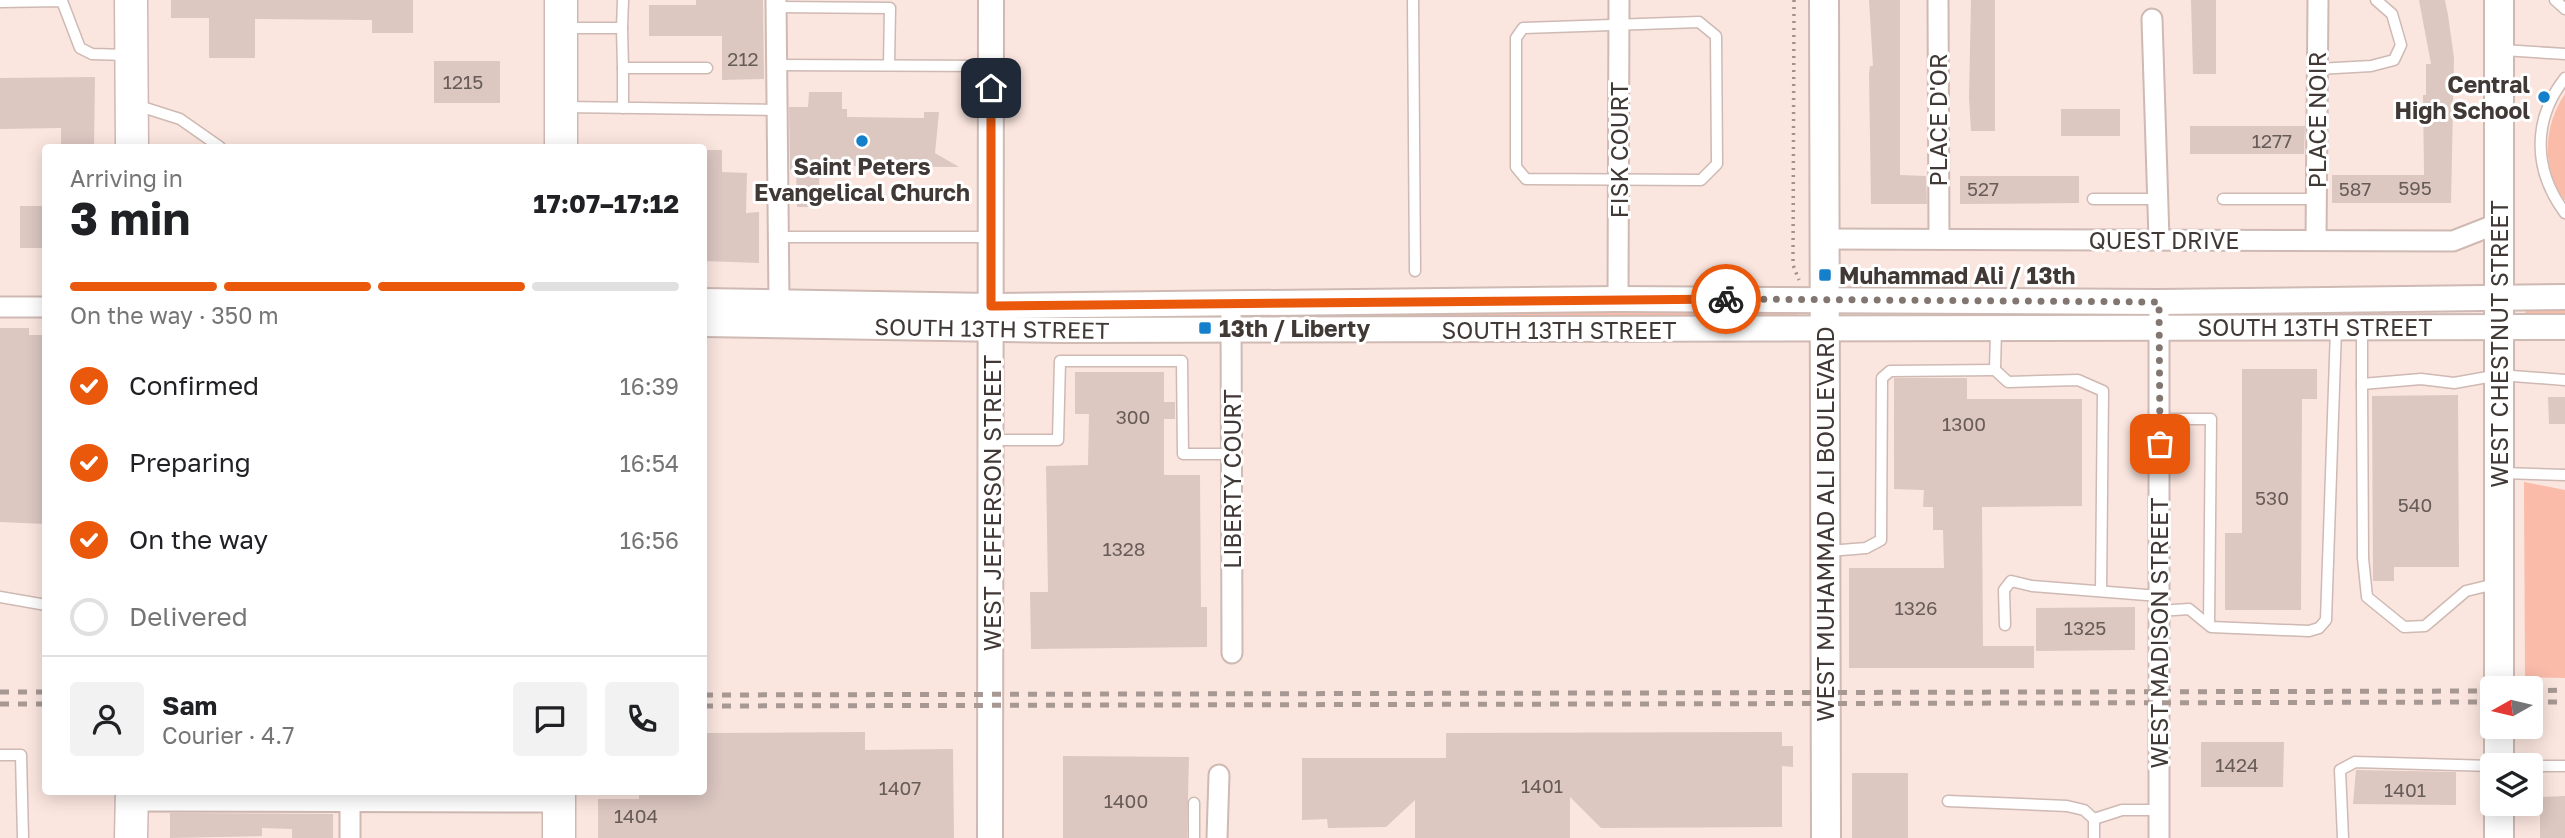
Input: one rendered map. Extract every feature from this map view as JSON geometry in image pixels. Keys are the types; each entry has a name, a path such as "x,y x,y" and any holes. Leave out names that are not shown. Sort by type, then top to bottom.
{"main road":[{"path":"131,0 132,144"},
{"name":"WEST MUHAMMAD ALI BOULEVARD","path":"1824,0 1825,838"},
{"name":"WEST CHESTNUT STREET","path":"2499,0 2499,676"},
{"path":"561,14 561,144"},
{"path":"131,838 132,796"},
{"path":"559,796 559,838"},
{"path":"2499,816 2499,838"}],"street":[{"name":"WEST JEFFERSON STREET","path":"990,838 991,0"},
{"name":"FISK COURT","path":"1618,299 1619,0"},
{"name":"PLACE D'OR","path":"1938,0 1938,239"},
{"name":"PLACE NOIR","path":"2316,240 2318,0"},
{"path":"776,4 779,302"},
{"path":"2152,19 2159,239"},
{"name":"QUEST DRIVE","path":"1825,239 2453,242 2499,223"},
{"name":"SOUTH 13TH STREET","path":"1232,317 1618,299 2159,302 2565,297"},
{"name":"SOUTH 13TH STREET","path":"707,301 779,302 992,318"},
{"name":"WEST MADISON STREET","path":"2159,302 2159,838"},
{"path":"0,307 42,307"},
{"name":"SOUTH 13TH STREET","path":"707,324 992,318 1232,317 1825,329 2565,327"},
{"name":"LIBERTY COURT","path":"1232,317 1232,653"},
{"path":"1217,838 1219,775"},
{"path":"132,796 350,803 559,796"},
{"path":"350,803 350,838"}],"lane":[{"path":"623,0 623,108"},
{"path":"1413,0 1415,271"},
{"path":"2318,69 2371,66 2394,60 2401,46 2392,14 2376,0"},
{"path":"2555,0 2565,9"},
{"path":"0,2 62,1 80,48 92,54 132,55"},
{"path":"776,4 890,8 889,65"},
{"path":"561,14 622,28"},
{"path":"1699,23 1716,36 1717,164 1700,180 1619,179 1526,179 1516,167 1516,38 1523,28 1699,23"},
{"path":"2499,50 2565,54"},
{"path":"777,65 991,66"},
{"path":"623,68 707,68"},
{"path":"2565,78 2546,106 2539,146 2544,179 2565,214"},
{"path":"132,103 180,119 216,144"},
{"path":"561,106 777,110"},
{"path":"2093,199 2158,199"},
{"path":"2223,199 2316,199"},
{"path":"778,237 992,237"},
{"path":"2006,625 2004,590 2011,581 2101,591 2189,609 2209,625 2309,631 2319,628 2326,620 2336,327"},
{"path":"2362,327 2363,558 2367,597 2404,627 2425,626 2466,591 2499,583"},
{"path":"1995,370 1996,329"},
{"path":"992,440 1058,440 1060,361 1182,361 1183,454 1232,454"},
{"path":"1825,551 1866,548 1881,540 1882,378 1890,371 1995,370 2008,382 2078,380 2103,391 2101,591"},
{"path":"2362,384 2421,379 2454,383 2499,375 2565,380"},
{"path":"2160,419 2211,419 2209,625"},
{"path":"2498,473 2565,475"},
{"path":"0,597 42,604"},
{"path":"0,755 21,755 23,838"},
{"path":"2343,838 2340,770 2346,766 2356,762 2480,766"},
{"path":"2543,766 2565,766"},
{"path":"1948,801 2067,806 2084,810 2094,818"},
{"path":"1194,803 1194,838"},
{"path":"2094,818 2122,810 2159,810"},
{"path":"2094,818 2094,838"}],"path":[{"path":"1794,0 1793,265 1801,284"}],"shaded area":[{"path":"2565,94 2565,201 2552,175 2548,148 2552,120"},
{"path":"2565,307 2565,318 2525,317 2527,309"},
{"path":"1970,309 2137,313 2137,317 1930,317"},
{"path":"2305,309 2400,311 2354,319 2272,316"},
{"path":"1374,310 1797,312 1798,317 1337,318"},
{"path":"2524,482 2565,490 2565,678 2525,676"}],"building":[{"path":"171,0 413,0 413,33 372,33 372,20 255,19 255,58 209,58 209,18 171,18"},
{"path":"696,0 763,0 764,79 722,80 722,36 649,36 649,5 696,5"},
{"path":"1869,0 1900,0 1900,175 1926,176 1927,204 1871,204 1869,74 1870,66 1873,66"},
{"path":"1971,0 1995,0 1995,131 1971,131"},
{"path":"2191,0 2216,0 2216,74 2193,74"},
{"path":"2419,0 2445,0 2448,15 2454,58 2451,203 2332,203 2332,175 2424,175 2423,95 2426,95 2426,64 2431,64"},
{"path":"434,61 500,61 500,103 434,103"},
{"path":"95,77 94,144 61,144 61,128 0,129 0,78"},
{"name":"Saint Peters Evangelical Church","path":"809,92 842,92 842,109 847,109 847,117 924,118 924,112 939,112 935,153 959,167 849,166 849,175 819,175 820,207 797,207 796,170 790,170 789,107 808,107"},
{"path":"2061,109 2120,109 2120,136 2061,136"},
{"path":"2190,126 2305,126 2304,154 2190,154"},
{"path":"707,150 722,150 722,172 747,173 746,213 759,212 759,263 707,261"},
{"path":"1960,176 2079,176 2079,203 1960,204"},
{"path":"20,206 42,206 42,248 20,248"},
{"path":"0,328 29,328 29,335 42,335 42,524 0,522"},
{"path":"2242,369 2317,369 2317,399 2302,399 2301,610 2225,610 2225,533 2242,533"},
{"path":"1075,372 1164,372 1164,402 1175,402 1175,419 1164,419 1164,475 1200,475 1201,607 1207,607 1207,647 1031,649 1030,592 1048,592 1046,466 1088,465 1089,414 1075,414"},
{"path":"1894,378 1967,378 1967,399 2082,399 2082,506 1982,507 1983,646 2034,646 2034,668 1849,668 1849,568 1944,568 1943,530 1933,530 1933,507 1923,507 1924,490 1894,489"},
{"path":"2458,395 2459,567 2394,567 2394,581 2373,581 2372,396"},
{"path":"2548,397 2565,397 2565,424 2549,424"},
{"path":"2135,607 2135,650 2036,651 2036,608"},
{"path":"865,732 865,750 953,749 954,838 598,838 598,799 639,799 639,795 707,795 707,733"},
{"path":"1782,732 1782,746 1793,746 1793,767 1782,766 1782,827 1601,828 1570,797 1570,838 1415,838 1415,800 1386,827 1328,828 1327,819 1302,820 1302,758 1446,758 1446,733"},
{"path":"2201,742 2284,742 2283,787 2201,787"},
{"path":"1063,756 1189,757 1187,838 1063,838"},
{"path":"2356,770 2456,772 2456,805 2353,804"},
{"path":"1852,773 1908,773 1908,838 1852,838"},
{"path":"2565,796 2565,838 2540,838 2543,797"},
{"path":"170,813 333,814 333,838 292,838 292,829 262,828 262,836 170,838"}],"railway":[{"path":"2543,691 2565,690"},
{"path":"707,695 2480,691"},
{"path":"0,692 42,692"},
{"path":"707,706 2480,702"},
{"path":"2543,702 2565,702"},
{"path":"0,704 42,704"}],"way so far":[{"path":"1726,299 2159,302 2160,444"}],"place":[{"name":"Central High School","path":"2544,97"},
{"name":"Saint Peters Evangelical Church","path":"862,141"},
{"name":"Muhammad Ali / 13th","path":"1825,275"},
{"name":"13th / Liberty","path":"1205,328"}],"route":[{"path":"991,88 991,306 1231,306 1726,299"}]}
